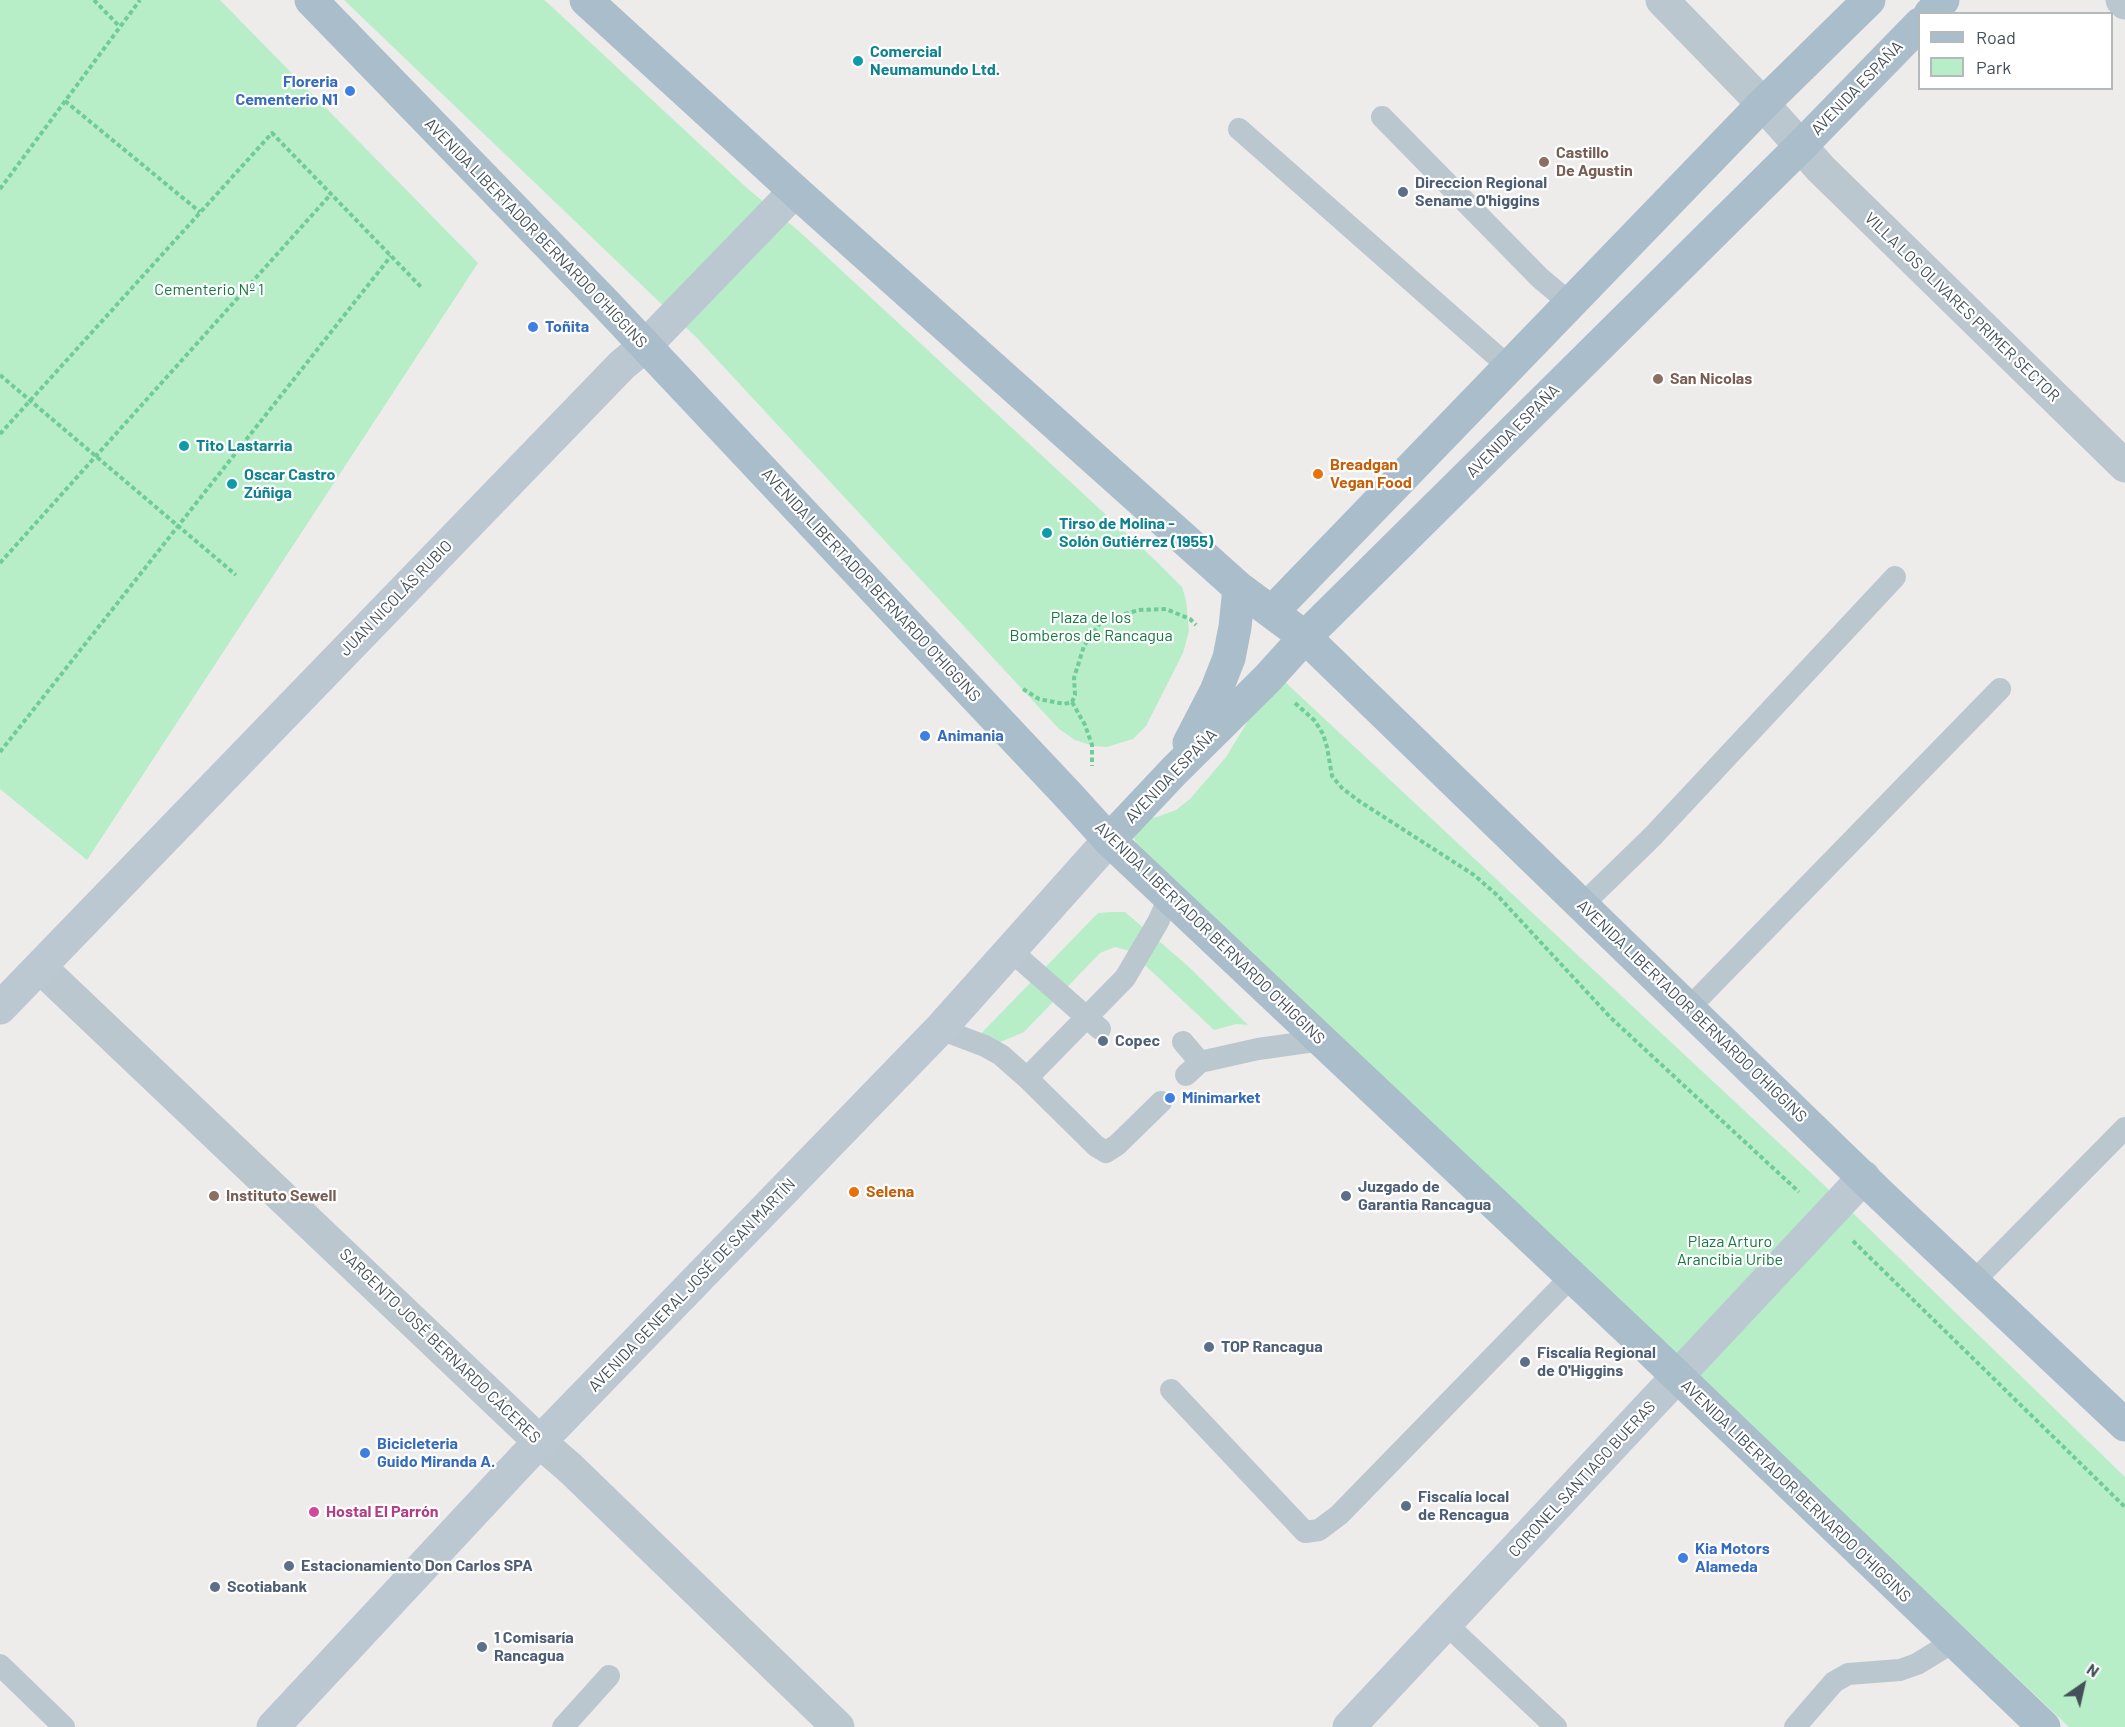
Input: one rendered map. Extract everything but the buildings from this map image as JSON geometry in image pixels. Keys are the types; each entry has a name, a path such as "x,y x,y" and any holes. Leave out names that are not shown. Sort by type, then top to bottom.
{"main road":[{"name":"AVENIDA LIBERTADOR BERNARDO O'HIGGINS","path":"310,0 645,346 1109,840 1572,1276 2043,1727"},
{"name":"AVENIDA LIBERTADOR BERNARDO O'HIGGINS","path":"586,0 795,191 1239,588 1305,637 1973,1282 2125,1425"},
{"path":"1272,612 1763,105 1869,0"},
{"path":"1932,12 1943,0"},
{"name":"AVENIDA ESPAÑA","path":"1109,840 1174,771 1267,679 1305,637 1801,146 1918,26"},
{"path":"1174,771 1216,691 1229,658 1239,588"}],"street":[{"name":"VILLA LOS OLIVARES PRIMER SECTOR","path":"1662,0 1829,177 2125,466"},
{"path":"2122,0 2125,3"},
{"name":"JUAN NICOLÁS RUBIO","path":"0,1008 614,374 645,346 795,191"},
{"name":"AVENIDA GENERAL JOSÉ DE SAN MARTÍN","path":"273,1727 540,1442 940,1029 1109,840"},
{"name":"SARGENTO JOSÉ BERNARDO CÁCERES","path":"40,967 570,1468 838,1727"},
{"name":"CORONEL SANTIAGO BUERAS","path":"1349,1727 1864,1177"}],"lane":[{"path":"1382,117 1540,278 1571,304"},
{"path":"1239,129 1509,368"},
{"path":"1582,905 1652,837 1895,577"},
{"path":"1689,1008 2000,689"},
{"path":"1027,1078 1093,1023 1108,998 1131,984 1170,896"},
{"path":"1010,950 1093,1023"},
{"path":"940,1029 986,1046 1001,1055 1096,1146 1106,1152 1117,1145 1161,1102"},
{"path":"1183,1042 1193,1068 1258,1048 1322,1040"},
{"path":"1973,1282 2125,1128"},
{"path":"1172,1390 1305,1532 1319,1530 1339,1515 1572,1276"},
{"path":"1446,1624 1556,1727"},
{"path":"1795,1727 1834,1682 1848,1674 1900,1670 1917,1664 1953,1642"},
{"path":"0,1665 64,1727"},
{"path":"563,1727 609,1676"}],"path":[{"path":"94,0 120,27"},
{"path":"0,189 140,0"},
{"path":"65,100 200,212"},
{"path":"0,434 272,133 421,287"},
{"path":"0,563 331,194"},
{"path":"0,753 391,256"},
{"path":"0,375 236,576"}],"green space":[{"name":"Cementerio Nº 1","path":"0,0 220,0 478,263 87,860 0,789"},
{"name":"Plaza de los Bomberos de Rancagua","path":"344,0 544,0 551,6 748,189 801,233 1182,587 1186,600 1189,631 1183,653 1146,726 1133,739 1107,747 1094,746 1075,740 1059,729 697,338"},
{"name":"Plaza Arturo Arancibia Uribe","path":"1273,680 1283,680 1823,1184 2125,1477 2125,1727 2069,1727 1137,845 1133,836 1144,819 1176,810 1190,799 1226,757"},
{"path":"1125,912 1188,966 1248,1025 1236,1024 1214,1030 1130,951 1115,947 1100,953 1024,1032 996,1044 968,1047 1098,913"}],"place":[{"name":"Comercial Neumamundo Ltd.","path":"858,61"},
{"name":"Floreria Cementerio N1","path":"350,91"},
{"name":"Castillo De Agustin","path":"1544,162"},
{"name":"Direccion Regional Sename O'higgins","path":"1403,192"},
{"name":"Toñita","path":"533,327"},
{"name":"San Nicolas","path":"1658,379"},
{"name":"Tito Lastarria","path":"184,446"},
{"name":"Breadgan Vegan Food","path":"1318,474"},
{"name":"Oscar Castro Zúñiga","path":"232,484"},
{"name":"Tirso de Molina - Solón Gutiérrez (1955)","path":"1047,533"},
{"name":"Animania","path":"925,736"},
{"name":"Copec","path":"1103,1041"},
{"name":"Minimarket","path":"1170,1098"},
{"name":"Selena","path":"854,1192"},
{"name":"Instituto Sewell","path":"214,1196"},
{"name":"Juzgado de Garantia Rancagua","path":"1346,1196"},
{"name":"TOP Rancagua","path":"1209,1347"},
{"name":"Fiscalía Regional de O'Higgins","path":"1525,1362"},
{"name":"Bicicleteria Guido Miranda A.","path":"365,1453"},
{"name":"Fiscalía local de Rencagua","path":"1406,1506"},
{"name":"Hostal El Parrón","path":"314,1512"},
{"name":"Kia Motors Alameda","path":"1683,1558"},
{"name":"Estacionamiento Don Carlos SPA","path":"289,1566"},
{"name":"Scotiabank","path":"215,1587"},
{"name":"1 Comisaría Rancagua","path":"482,1647"}]}
